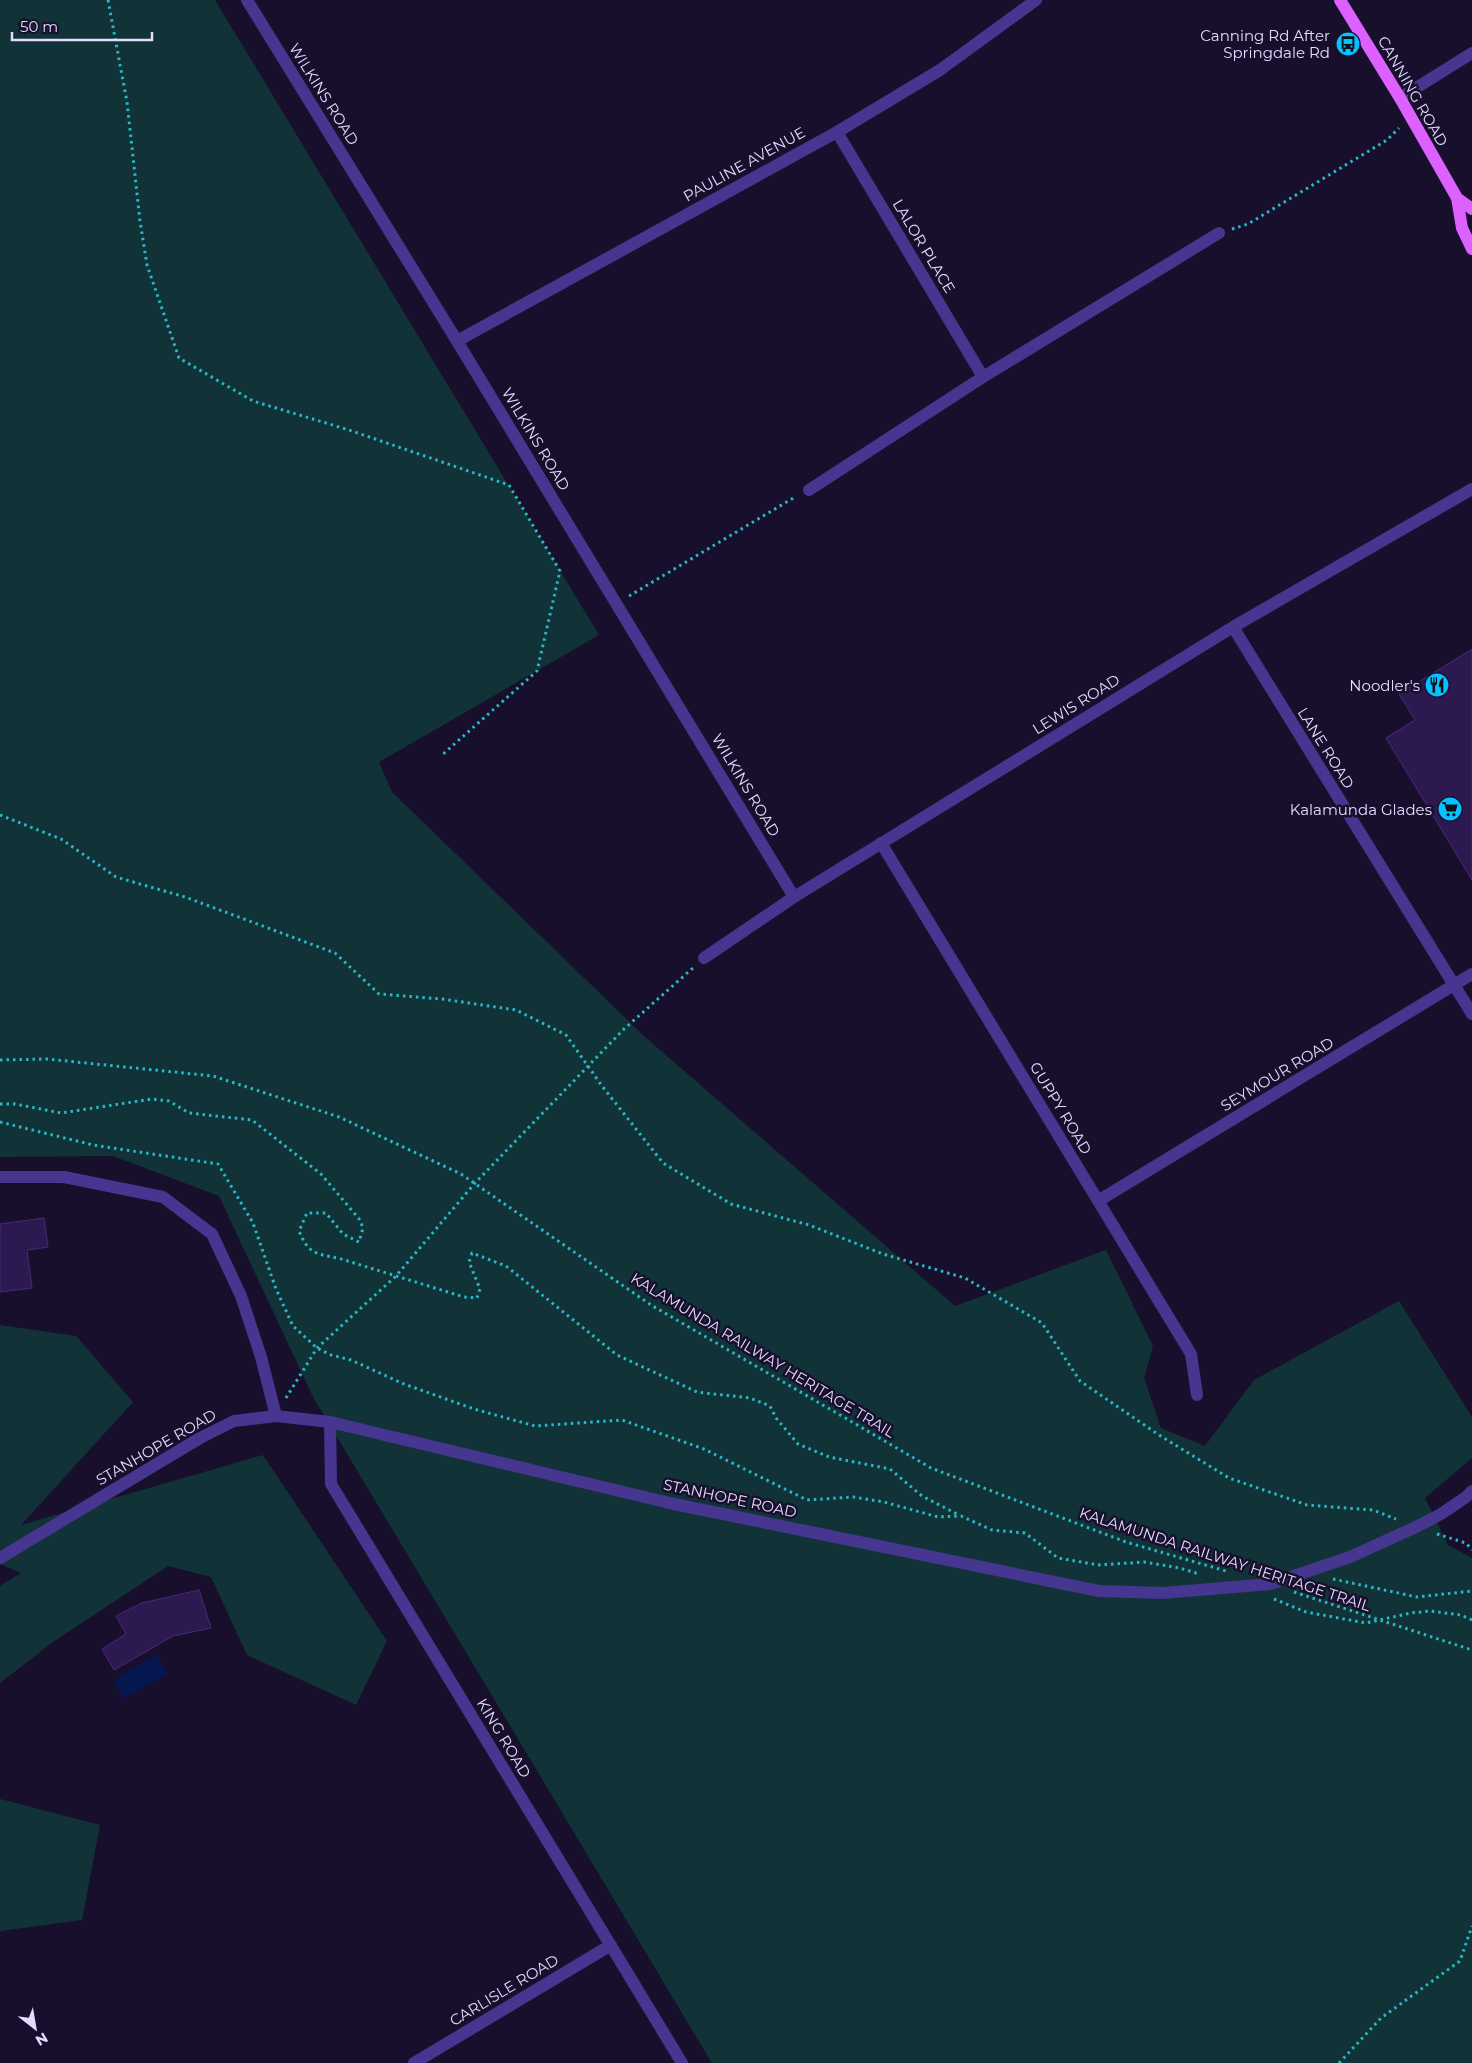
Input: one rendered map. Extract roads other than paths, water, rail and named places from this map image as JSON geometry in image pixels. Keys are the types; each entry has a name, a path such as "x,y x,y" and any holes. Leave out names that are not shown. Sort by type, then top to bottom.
{"main road":[{"name":"CANNING ROAD","path":"1340,0 1400,98 1456,198 1462,228 1472,249"},
{"name":"CANNING ROAD","path":"1456,198 1472,209"}],"street":[{"name":"WILKINS ROAD","path":"247,0 457,341 794,897"},
{"name":"PAULINE AVENUE","path":"457,341 837,132 940,70 1036,0"},
{"path":"1400,98 1472,53"},
{"name":"LALOR PLACE","path":"837,132 983,377"},
{"path":"809,490 983,377 1219,233"},
{"name":"LEWIS ROAD","path":"704,958 794,897 1233,627 1472,489"},
{"name":"LANE ROAD","path":"1233,627 1472,1014"},
{"name":"GUPPY ROAD","path":"881,843 1191,1354 1197,1395"},
{"name":"SEYMOUR ROAD","path":"1098,1201 1472,974"},
{"path":"0,1177 64,1178 164,1197 212,1234 241,1296 261,1357 276,1416"},
{"name":"STANHOPE ROAD","path":"0,1558 200,1438 234,1421 276,1416 330,1422 674,1504 1099,1591 1163,1593 1270,1584 1350,1557 1416,1527 1470,1496"},
{"name":"KING ROAD","path":"330,1422 331,1484 682,2063"},
{"name":"CARLISLE ROAD","path":"414,2063 611,1945"}],"place":[{"name":"Canning Rd After Springdale Rd","path":"1348,44"},
{"name":"Noodler's","path":"1437,685"},
{"name":"Kalamunda Glades","path":"1450,809"}]}
